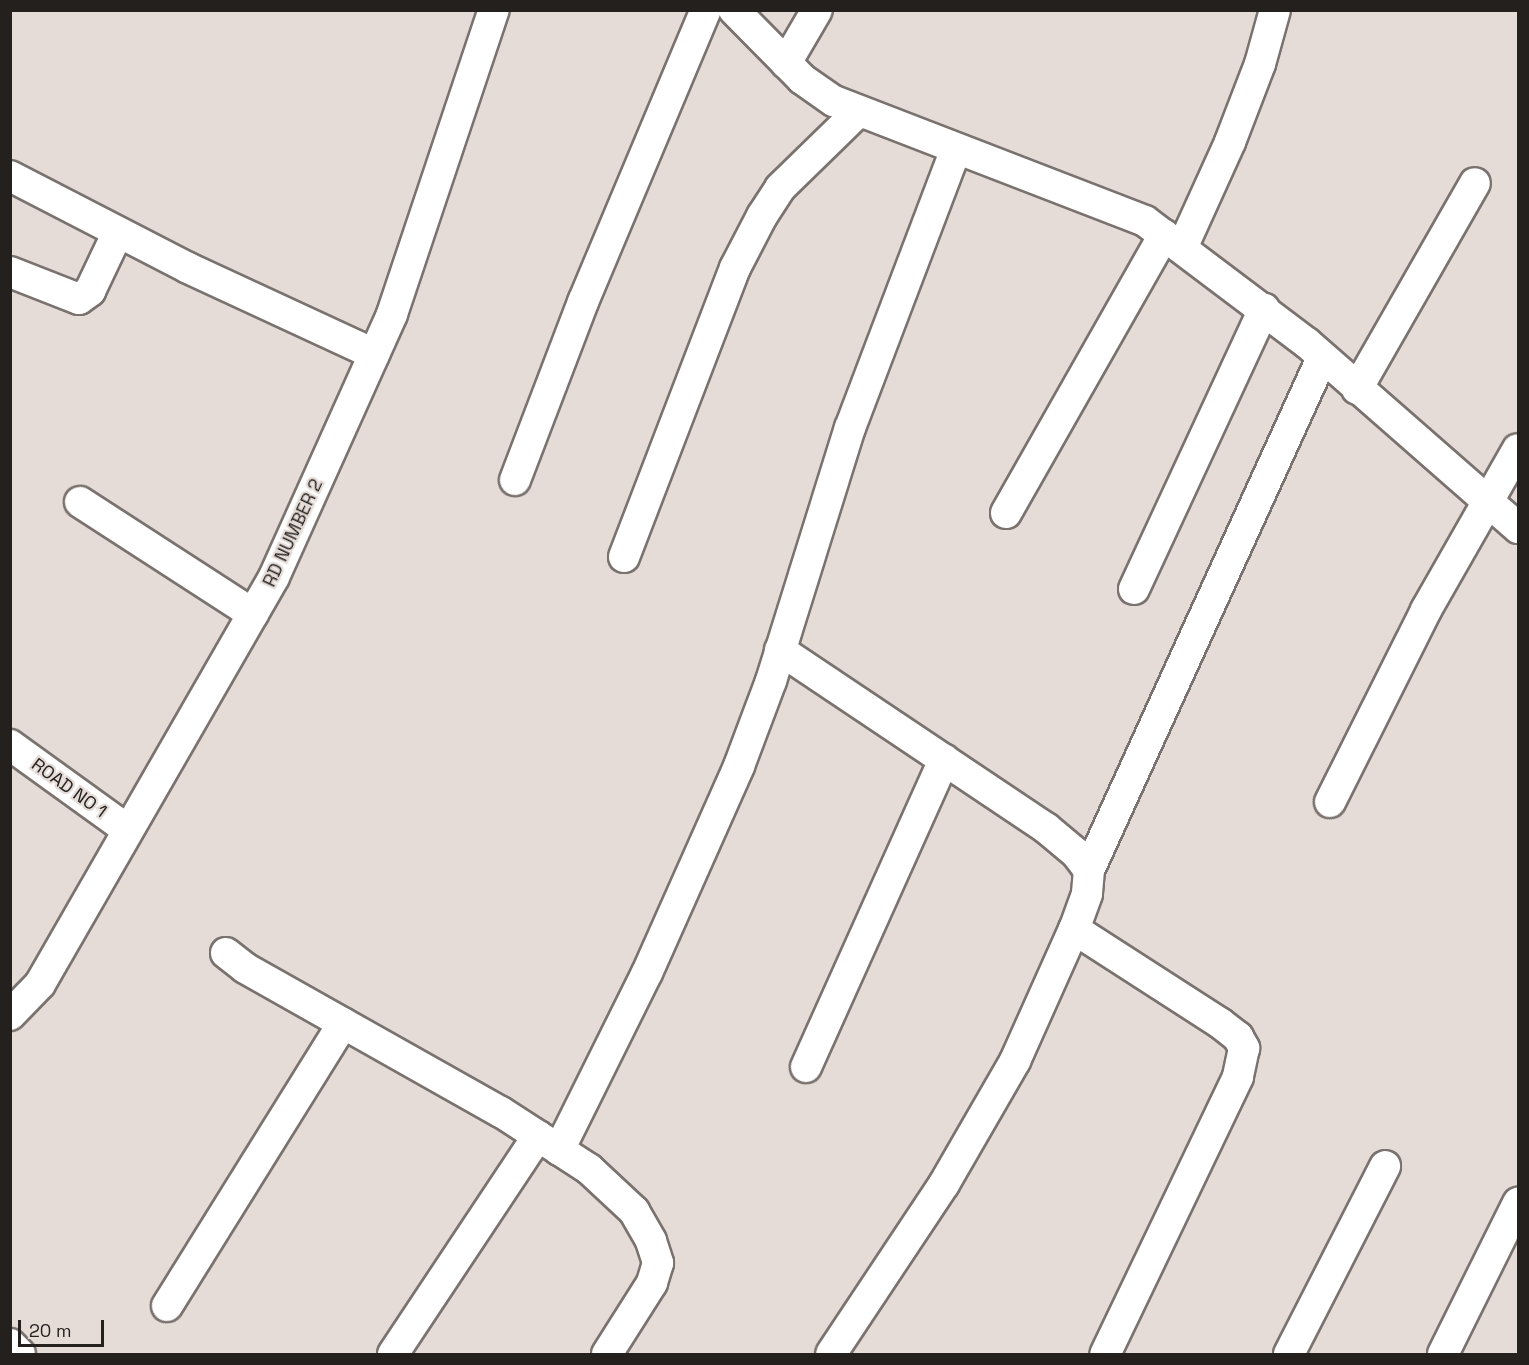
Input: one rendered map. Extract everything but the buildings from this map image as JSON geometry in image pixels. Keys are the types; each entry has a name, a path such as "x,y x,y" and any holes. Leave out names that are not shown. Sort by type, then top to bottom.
{"street":[{"name":"RD NUMBER 2","path":"10,1015 40,984 274,577 392,314 494,10"},
{"path":"515,480 583,302 706,10"},
{"path":"734,10 786,63 834,101 956,149 1084,195 1145,221 1264,309 1518,528"},
{"path":"786,63 817,10"},
{"path":"1006,513 1173,241 1230,142 1260,64 1275,10"},
{"path":"624,557 735,268 762,216 780,188 859,111"},
{"path":"393,1354 549,1143 646,973 739,766 780,650 850,428 956,149"},
{"path":"10,176 118,232 374,354"},
{"path":"1357,389 1475,183"},
{"path":"10,272 79,299 90,291 118,232"},
{"path":"1134,589 1264,309"},
{"path":"831,1354 944,1184 1015,1061 1074,929 1087,894 1089,870 1322,358"},
{"path":"1330,802 1426,610 1518,449"},
{"path":"80,502 253,614"},
{"path":"780,650 1046,828 1076,853 1089,870"},
{"name":"ROAD NO 1","path":"10,745 128,830"},
{"path":"806,1067 944,760"},
{"path":"1074,929 1220,1023 1238,1037 1244,1048 1238,1077 1105,1354"},
{"path":"226,953 549,1143 589,1169 634,1211 651,1241 658,1263 652,1283 607,1354"},
{"path":"167,1306 343,1023"},
{"path":"1289,1354 1385,1166"},
{"path":"1443,1354 1518,1203"},
{"path":"10,1344 20,1354"}]}
